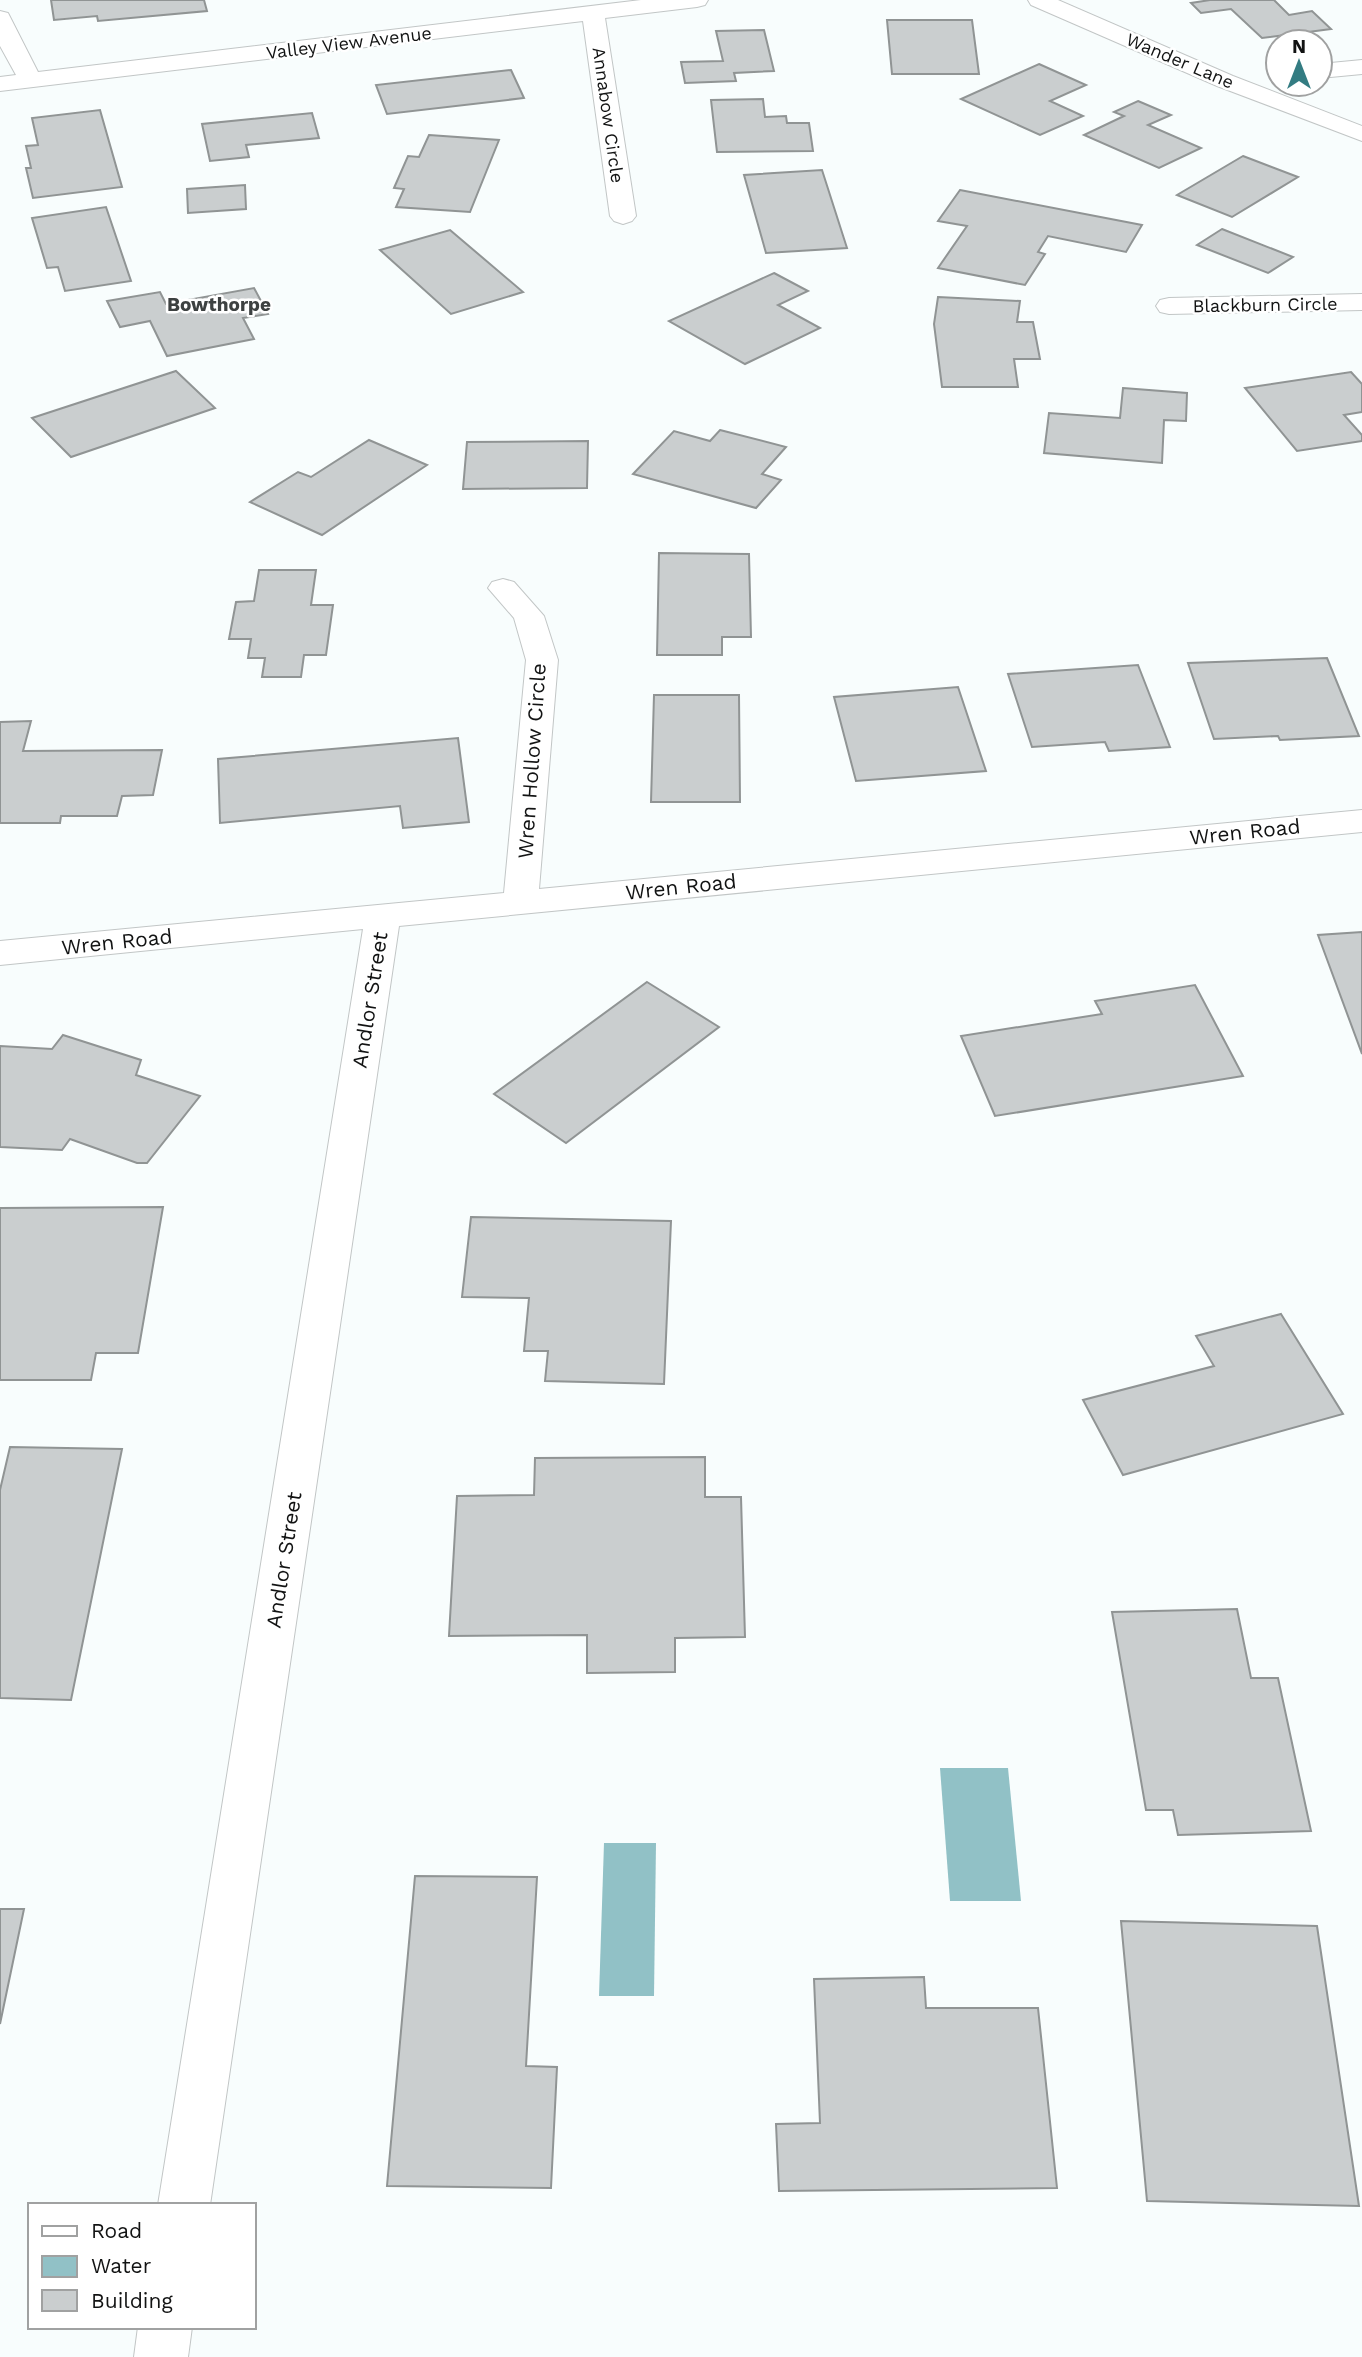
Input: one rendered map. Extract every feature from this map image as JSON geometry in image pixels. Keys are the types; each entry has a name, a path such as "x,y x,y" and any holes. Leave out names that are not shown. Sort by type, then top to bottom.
{"street":[{"name":"Valley View Avenue","path":"0,83 697,0"},
{"name":"Wander Lane","path":"1039,0 1225,81 1362,134"},
{"name":"Annabow Circle","path":"593,14 623,216"},
{"path":"0,18 3,30 30,80"},
{"path":"1334,70 1362,67"},
{"path":"1225,81 1264,77"},
{"name":"Blackburn Circle","path":"1169,306 1362,302"},
{"name":"Wren Hollow Circle","path":"503,588 529,616 542,660 520,903"},
{"name":"Wren Road","path":"0,953 1362,821"},
{"name":"Andlor Street","path":"184,2203 383,916"},
{"path":"161,2357 165,2329"}],"water":[{"path":"940,1768 1008,1768 1021,1901 950,1901"},
{"path":"604,1843 656,1843 654,1996 599,1996"}],"building":[{"path":"51,0 204,0 207,11 98,21 97,16 54,20"},
{"path":"1210,0 1274,0 1289,15 1312,11 1330,28 1264,28 1262,38 1231,9 1201,13 1191,3"},
{"path":"887,20 972,20 979,74 892,74"},
{"path":"764,30 774,71 734,73 736,81 685,83 681,62 723,61 716,31"},
{"path":"1039,64 1086,85 1050,101 1083,116 1040,135 961,99"},
{"path":"511,70 524,98 387,114 376,85"},
{"path":"763,99 765,117 786,116 787,123 809,123 813,151 717,152 711,100"},
{"path":"1138,101 1171,115 1148,125 1201,148 1159,168 1084,135 1124,116 1114,112"},
{"path":"100,110 122,187 33,198 26,168 31,168 26,146 38,145 32,118"},
{"path":"312,113 319,138 246,145 249,157 210,161 202,124"},
{"path":"429,135 499,140 470,212 396,207 404,189 394,188 408,156 419,157"},
{"path":"1243,156 1298,177 1232,217 1177,195"},
{"path":"822,170 847,248 766,253 744,175"},
{"path":"245,185 246,209 188,213 187,189"},
{"path":"960,190 1142,225 1126,252 1048,236 1038,252 1045,254 1025,285 938,268 967,226 938,221"},
{"path":"106,207 131,281 65,291 58,267 47,268 32,218"},
{"path":"1222,229 1293,257 1268,273 1197,245"},
{"path":"450,230 523,292 451,314 380,250"},
{"path":"774,273 808,291 778,305 820,328 745,364 669,321"},
{"path":"254,288 268,314 243,318 254,339 167,356 150,321 120,327 107,301 160,292 166,304"},
{"path":"938,297 1020,301 1017,322 1033,322 1040,359 1014,359 1018,387 942,387 934,324"},
{"path":"176,371 215,408 71,457 32,418"},
{"path":"1351,372 1362,384 1362,412 1344,415 1362,435 1362,441 1297,451 1245,388"},
{"path":"1123,388 1187,393 1186,421 1164,420 1162,463 1044,453 1049,413 1120,418"},
{"path":"720,430 786,447 762,474 781,480 756,508 633,474 674,431 710,441"},
{"path":"369,440 427,465 322,535 250,502 298,472 311,477"},
{"path":"588,441 587,488 463,489 467,442"},
{"path":"659,553 749,554 751,637 722,637 722,655 657,655"},
{"path":"259,570 316,570 311,605 333,605 326,655 304,655 301,677 262,677 265,658 248,658 251,639 229,639 236,602 254,601"},
{"path":"1327,658 1359,736 1280,740 1278,736 1214,739 1188,663"},
{"path":"1138,665 1170,747 1109,751 1105,742 1032,747 1008,674"},
{"path":"958,687 986,771 856,781 834,697"},
{"path":"654,695 739,695 740,802 651,802"},
{"path":"31,721 23,751 162,750 153,795 122,796 117,816 61,816 60,823 0,823 0,722"},
{"path":"458,738 469,822 403,828 400,806 220,823 218,759"},
{"path":"1362,932 1362,1054 1318,935"},
{"path":"647,982 719,1027 566,1143 494,1094"},
{"path":"1195,985 1243,1076 995,1116 961,1036 1102,1014 1095,1001"},
{"path":"63,1035 141,1060 136,1075 200,1096 147,1163 137,1163 70,1139 62,1150 0,1147 0,1046 52,1049"},
{"path":"163,1207 138,1353 96,1353 91,1380 0,1380 0,1208"},
{"path":"471,1217 671,1221 664,1384 545,1381 548,1351 524,1351 529,1298 462,1297"},
{"path":"1281,1314 1343,1414 1123,1475 1083,1400 1214,1366 1196,1336"},
{"path":"10,1447 122,1449 71,1700 0,1698 0,1490"},
{"path":"705,1457 705,1497 741,1497 745,1637 675,1638 675,1672 587,1673 587,1635 449,1636 457,1496 534,1495 535,1458"},
{"path":"1237,1609 1251,1678 1278,1678 1311,1831 1178,1835 1173,1810 1146,1810 1112,1612"},
{"path":"415,1876 537,1877 526,2066 557,2067 551,2188 387,2186"},
{"path":"0,1909 24,1909 0,2024"},
{"path":"1121,1921 1317,1926 1359,2206 1147,2201"},
{"path":"924,1977 926,2008 1038,2008 1057,2188 779,2191 776,2124 820,2123 814,1979"}],"district":[{"name":"Bowthorpe","path":"219,304"}]}
